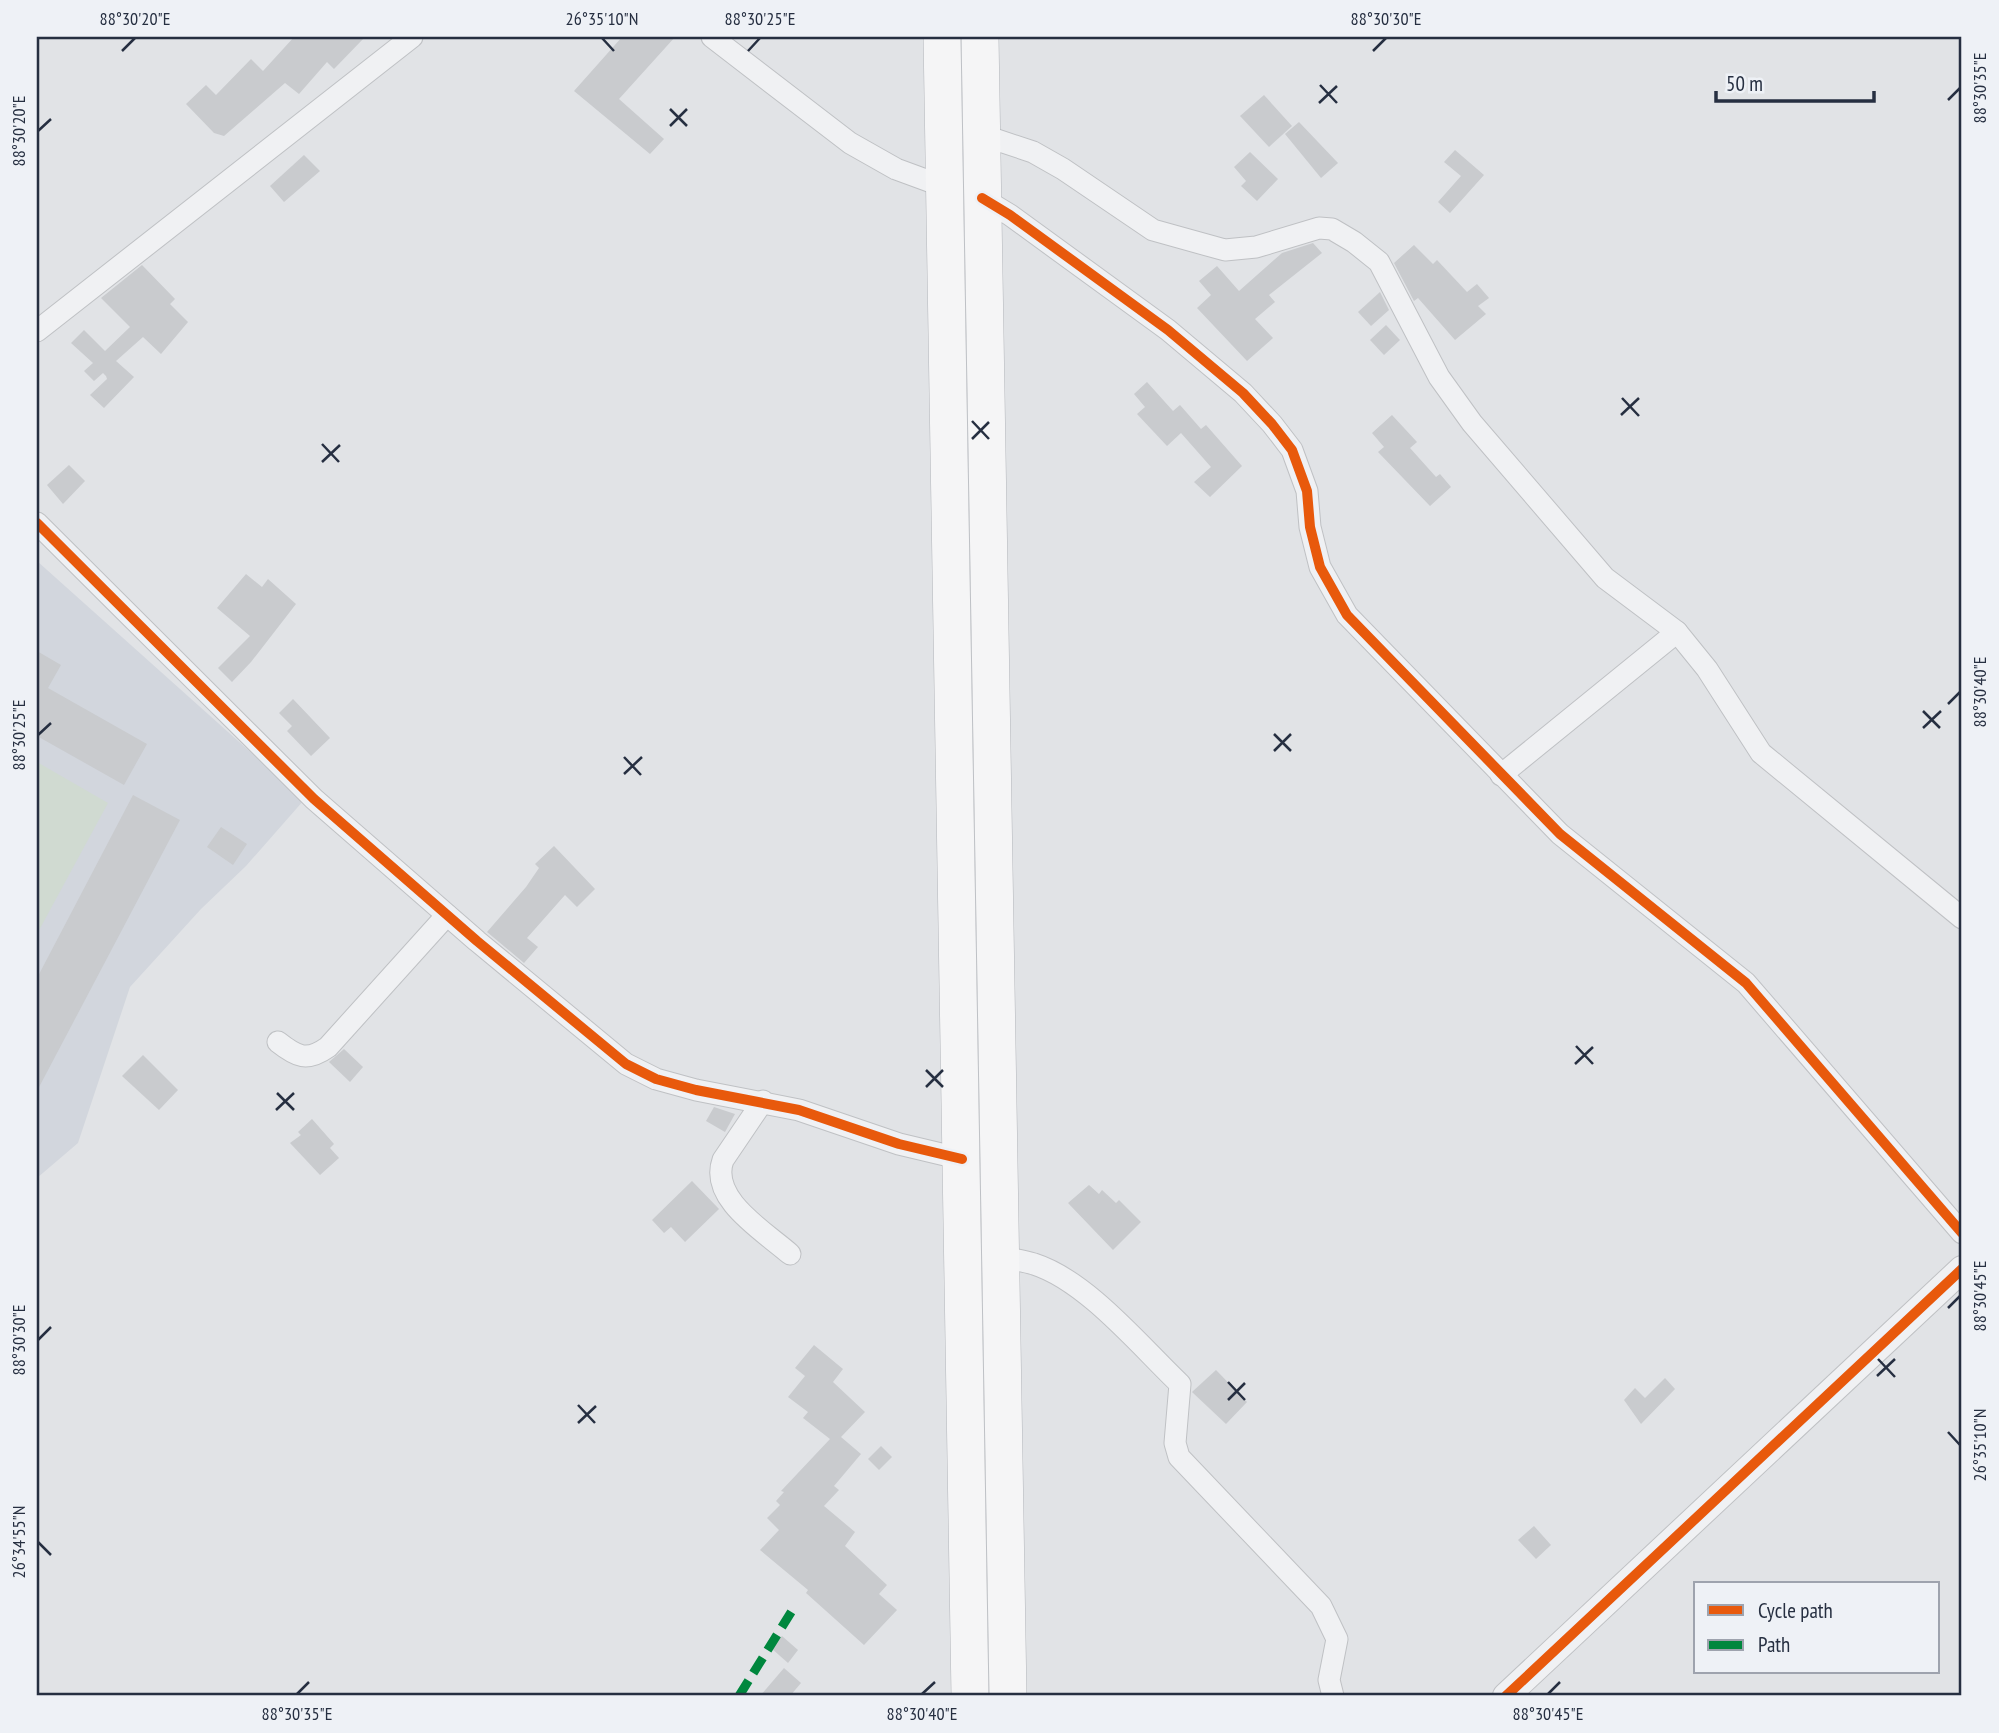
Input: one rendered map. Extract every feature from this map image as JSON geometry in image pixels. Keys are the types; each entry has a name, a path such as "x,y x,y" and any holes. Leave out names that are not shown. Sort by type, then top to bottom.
{"highway":[{"path":"942,37 970,1696"},
{"path":"980,37 1008,1696"}],"street":[{"path":"37,331 412,37"},
{"path":"712,37 850,143 896,169 945,187"},
{"path":"982,135 1033,152 1053,163 1153,230 1225,250 1256,247 1319,228 1332,229 1354,242 1379,262 1439,377 1472,423 1605,578 1677,632 1707,669 1761,754 1962,918"},
{"path":"982,198 1010,215 1168,330 1242,393 1272,424 1292,450 1307,491 1310,527 1320,567 1348,615 1560,834 1746,983 1962,1233"},
{"path":"37,523 314,799 447,915 626,1064 656,1079 695,1090 799,1110 899,1144 962,1159"},
{"path":"1501,775 1677,632"},
{"path":"278,1042 305,1058 315,1056 328,1047 447,915"},
{"path":"763,1101 723,1160 719,1170 720,1183 746,1216 790,1254"},
{"path":"1002,1257 1035,1264 1074,1286 1180,1384 1175,1443 1179,1457 1321,1606 1337,1639 1329,1680 1333,1696"},
{"path":"1506,1696 1962,1269"}],"shaded area":[{"path":"37,561 304,800 246,866 201,909 130,987 78,1143 37,1178"},
{"path":"37,762 108,803 37,934"}],"building":[{"path":"294,37 365,37 334,69 327,62 299,94 285,83 224,136 214,133 186,104 206,85 216,95 251,59 263,71"},
{"path":"622,37 675,37 619,99 664,139 650,154 574,91"},
{"path":"1264,95 1292,126 1269,147 1240,116"},
{"path":"1299,122 1338,163 1321,178 1285,134"},
{"path":"1455,150 1484,175 1450,213 1438,202 1461,176 1444,162"},
{"path":"1250,152 1278,179 1257,201 1241,186 1246,181 1234,167"},
{"path":"304,155 320,171 284,202 270,186"},
{"path":"1313,243 1322,253 1269,295 1275,302 1255,319 1273,338 1247,361 1197,308 1211,295 1199,281 1217,266 1239,291 1282,253"},
{"path":"1414,245 1433,264 1437,260 1467,292 1477,284 1489,298 1478,306 1486,314 1455,340 1418,298 1414,301 1394,263"},
{"path":"142,265 175,299 170,304 188,322 161,354 143,337 116,361 134,377 104,408 90,395 107,379 106,376 103,373 94,381 84,371 93,363 71,343 84,330 105,351 130,327 101,298"},
{"path":"1380,292 1389,310 1371,326 1358,312"},
{"path":"1386,325 1400,340 1384,355 1370,340"},
{"path":"1147,382 1173,411 1180,405 1201,429 1206,425 1242,466 1210,497 1194,482 1211,467 1181,433 1167,446 1137,414 1145,407 1134,394"},
{"path":"1392,415 1417,442 1410,448 1436,477 1440,474 1451,487 1430,506 1378,452 1384,447 1372,433"},
{"path":"69,465 85,481 63,504 47,485"},
{"path":"246,574 262,587 268,579 296,604 232,682 218,668 250,636 217,608"},
{"path":"37,651 61,665 48,688 147,744 124,785 37,736"},
{"path":"293,699 330,738 311,756 287,731 292,726 279,713"},
{"path":"133,795 180,820 37,1091 37,978"},
{"path":"221,827 247,844 233,865 207,847"},
{"path":"554,846 595,889 577,907 565,895 527,938 538,947 524,963 487,932 526,887 539,868 535,864"},
{"path":"344,1049 363,1067 350,1082 329,1062"},
{"path":"143,1055 178,1090 159,1110 122,1076"},
{"path":"714,1107 735,1114 725,1132 706,1121"},
{"path":"312,1119 334,1144 330,1148 339,1158 320,1175 290,1143 301,1135 298,1132"},
{"path":"692,1181 719,1209 685,1242 671,1227 664,1233 652,1220"},
{"path":"1089,1185 1099,1194 1102,1190 1116,1203 1119,1200 1141,1222 1113,1250 1068,1203"},
{"path":"814,1345 843,1369 833,1382 865,1412 841,1437 861,1454 834,1486 839,1490 824,1506 855,1532 845,1546 887,1585 879,1594 897,1610 864,1645 806,1593 808,1590 760,1550 779,1530 767,1518 780,1505 776,1501 784,1492 781,1491 830,1439 803,1418 808,1412 788,1397 805,1376 795,1368"},
{"path":"1216,1370 1247,1402 1226,1424 1192,1392"},
{"path":"1665,1378 1675,1389 1641,1424 1624,1400 1635,1388 1645,1398"},
{"path":"881,1446 892,1457 879,1470 868,1459"},
{"path":"1534,1526 1551,1545 1536,1559 1518,1540"},
{"path":"782,1636 798,1650 788,1663 771,1648"},
{"path":"784,1668 801,1683 790,1696 760,1696"}],"marked path":[{"path":"739,1696 795,1606"}],"cycle path":[{"path":"982,198 1010,215 1168,330 1243,393 1292,450 1307,491 1310,527 1320,567 1347,615 1560,834 1746,983 1962,1233"},
{"path":"37,523 314,799 477,941 626,1064 656,1079 696,1090 799,1110 899,1144 962,1159"},
{"path":"1506,1696 1962,1269"}]}
